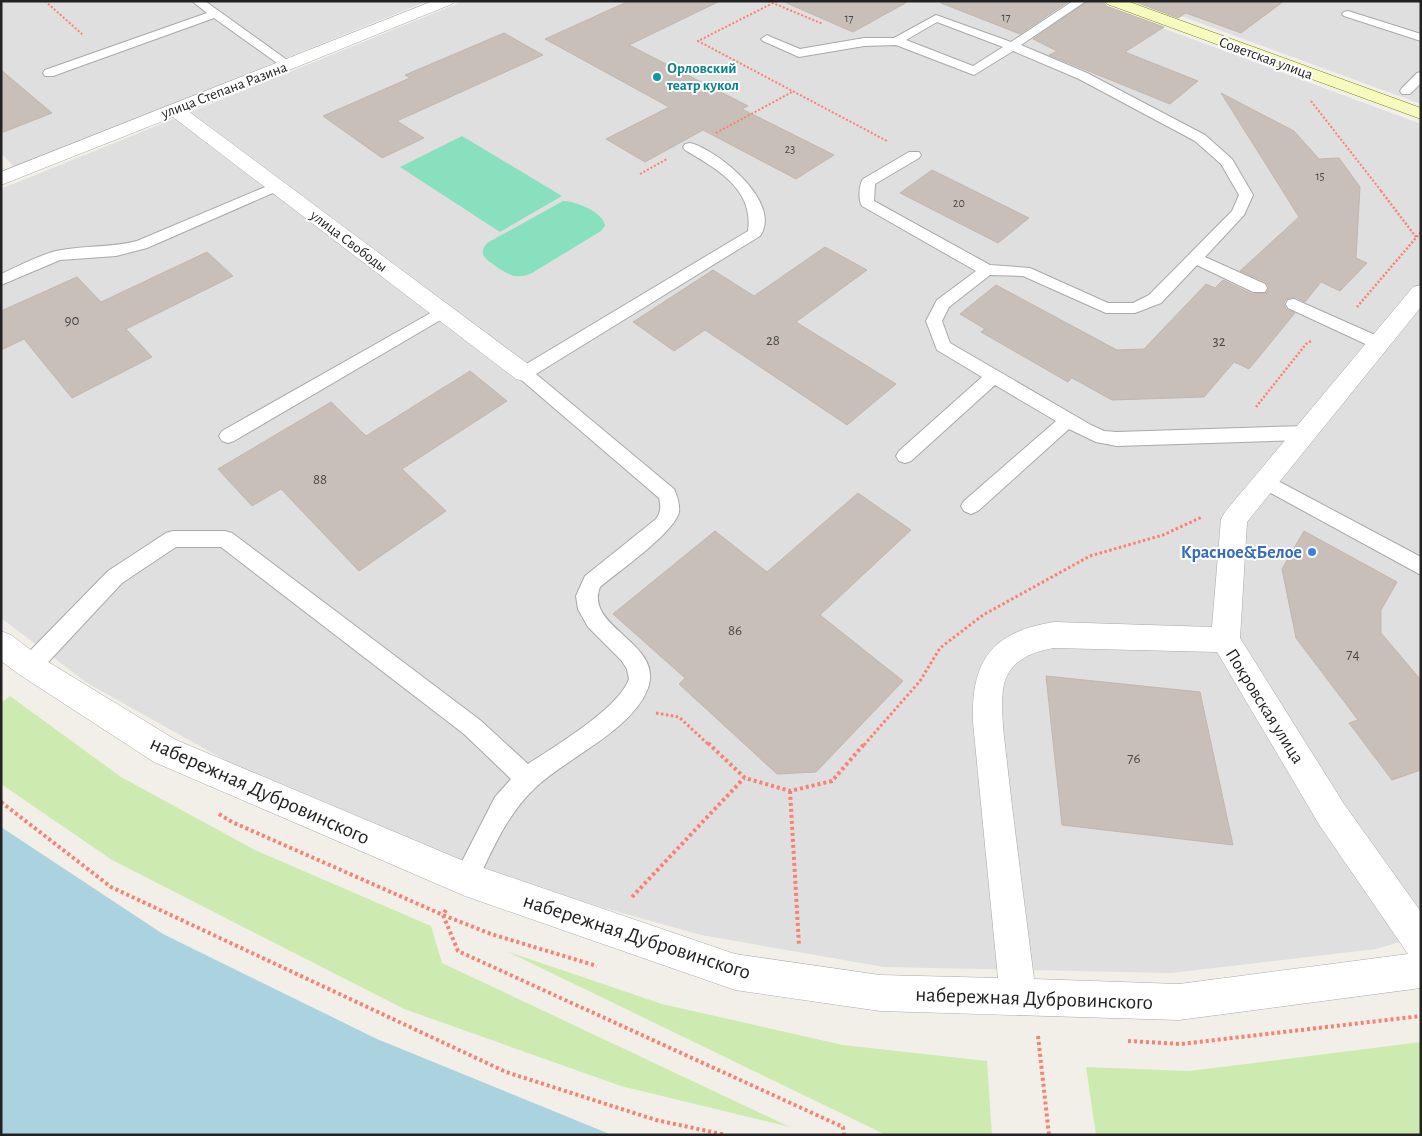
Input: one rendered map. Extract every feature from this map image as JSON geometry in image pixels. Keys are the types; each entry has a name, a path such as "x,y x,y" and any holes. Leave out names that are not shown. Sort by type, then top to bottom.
{"street":[{"name":"улица Степана Разина","path":"3,176 447,1"},
{"name":"Советская улица","path":"1112,1 1421,114"},
{"name":"улица Свободы","path":"174,108 524,372"},
{"name":"Покровская улица","path":"1421,292 1234,519 1225,640 1332,815 1421,942"},
{"path":"1018,997 996,818 989,729 991,677 999,662 1023,643 1038,637 1054,635 1225,640"},
{"name":"набережная Дубровинского","path":"1,644 30,666 165,751 465,879 735,972 880,993 1179,1002 1421,970"}],"lane":[{"path":"197,1 288,65"},
{"path":"767,39 799,53 864,42 897,41 974,70 1081,1"},
{"path":"49,73 216,14"},
{"path":"1348,14 1421,38"},
{"path":"897,41 936,18 1013,46 1083,76 1200,138 1227,162 1246,195 1240,212 1155,299 1135,308 1106,308 1025,271 987,270 867,202 868,182 914,155"},
{"path":"1406,91 1421,76"},
{"path":"465,879 503,805 527,779 606,722 637,693 640,680 639,670 633,660 590,614 585,604 586,591 592,582 663,524 670,516 671,506 667,494 524,372 755,233 758,218 755,209 738,180 725,167 690,147"},
{"path":"1,280 56,256 72,253 116,251 142,245 277,186"},
{"path":"1195,258 1259,288"},
{"path":"987,270 943,304 934,321 943,346 1084,430 1102,437 1116,438 1304,433"},
{"path":"1294,304 1378,343"},
{"path":"228,436 443,311"},
{"path":"905,456 994,376"},
{"path":"971,506 1068,420"},
{"path":"1265,481 1421,567"},
{"path":"30,666 115,577 173,539 225,539 472,727 527,779"}],"path":[{"path":"45,1 103,54"},
{"path":"768,1 864,42"},
{"path":"777,1 698,42 914,155"},
{"path":"1306,95 1416,237"},
{"path":"620,708 679,717 745,778 790,791 832,781 920,681 940,648 983,615 1090,556 1163,535 1202,518 1208,510"},
{"path":"577,960 603,927 745,778"},
{"path":"790,791 800,982"},
{"path":"1,802 111,887 497,1068 656,1120 726,1135"},
{"path":"465,879 443,916 458,951 843,1127 844,1135"},
{"path":"1038,1036 1049,1135"}],"shaded area":[{"path":"1,1 428,1 14,167 1,153"},
{"path":"464,1 1090,1 1421,124 1421,936 1376,949 1171,973 884,967 701,935 465,869 230,763 87,683 1,618 1,189"},
{"path":"1140,1 1421,1 1421,104"}],"green space":[{"path":"462,136 562,196 500,232 400,167"},
{"path":"563,201 588,208 600,216 605,226 601,231 524,276 516,276 503,271 484,257 483,251 487,243"},
{"path":"10,696 121,777 255,850 431,926 442,963 790,1127 621,1086 404,1009 112,860 1,784 1,703"},
{"path":"506,951 662,1004 843,1045 987,1061 992,1135 886,1135"},
{"path":"1421,1042 1421,1135 1096,1135 1086,1067 1189,1071"}],"water":[{"path":"1,827 163,934 377,1039 612,1135 1,1135"}],"building":[{"path":"629,1 720,1 629,45 748,106 742,109 834,155 796,179 703,130 645,162 606,139 669,107 545,39"},
{"path":"782,1 909,1 853,32"},
{"path":"941,1 1069,1 1020,34 941,3"},
{"path":"1088,1 1103,1 1106,6 1164,27 1125,52 1198,81 1170,104 1049,55 1057,51 1033,39"},
{"path":"1133,1 1284,1 1241,33 1186,13 1178,18"},
{"path":"504,33 543,55 397,121 424,138 382,158 323,116 410,78 405,75"},
{"path":"1,70 52,113 1,133"},
{"path":"1221,93 1294,131 1319,159 1339,158 1360,187 1356,258 1367,263 1340,291 1321,282 1305,302 1295,297 1286,299 1284,303 1286,309 1295,313 1249,369 1234,362 1204,397 1112,400 1072,378 1068,382 981,332 985,329 960,314 996,285 1117,350 1144,349 1206,284 1215,288 1223,280 1252,294 1267,293 1269,287 1266,282 1240,271 1299,217"},
{"path":"932,170 1029,218 998,243 900,193"},
{"path":"825,247 867,270 796,322 896,384 847,425 705,330 674,351 633,322 713,270 754,296"},
{"path":"207,252 233,276 126,329 152,357 72,398 24,339 1,350 1,311 77,277 101,302"},
{"path":"470,371 507,401 402,469 446,511 359,571 281,489 252,506 218,469 331,402 366,436"},
{"path":"858,493 911,530 820,615 903,681 816,772 777,774 679,684 685,678 613,614 715,531 767,572"},
{"path":"1304,531 1397,582 1381,610 1381,633 1421,680 1421,770 1392,780 1349,723 1358,720 1296,638 1282,569"},
{"path":"1046,676 1200,692 1233,845 1062,825"}],"place":[{"name":"Орловский театр кукол","path":"657,77"},
{"name":"Красное&Белое","path":"1312,552"}]}
